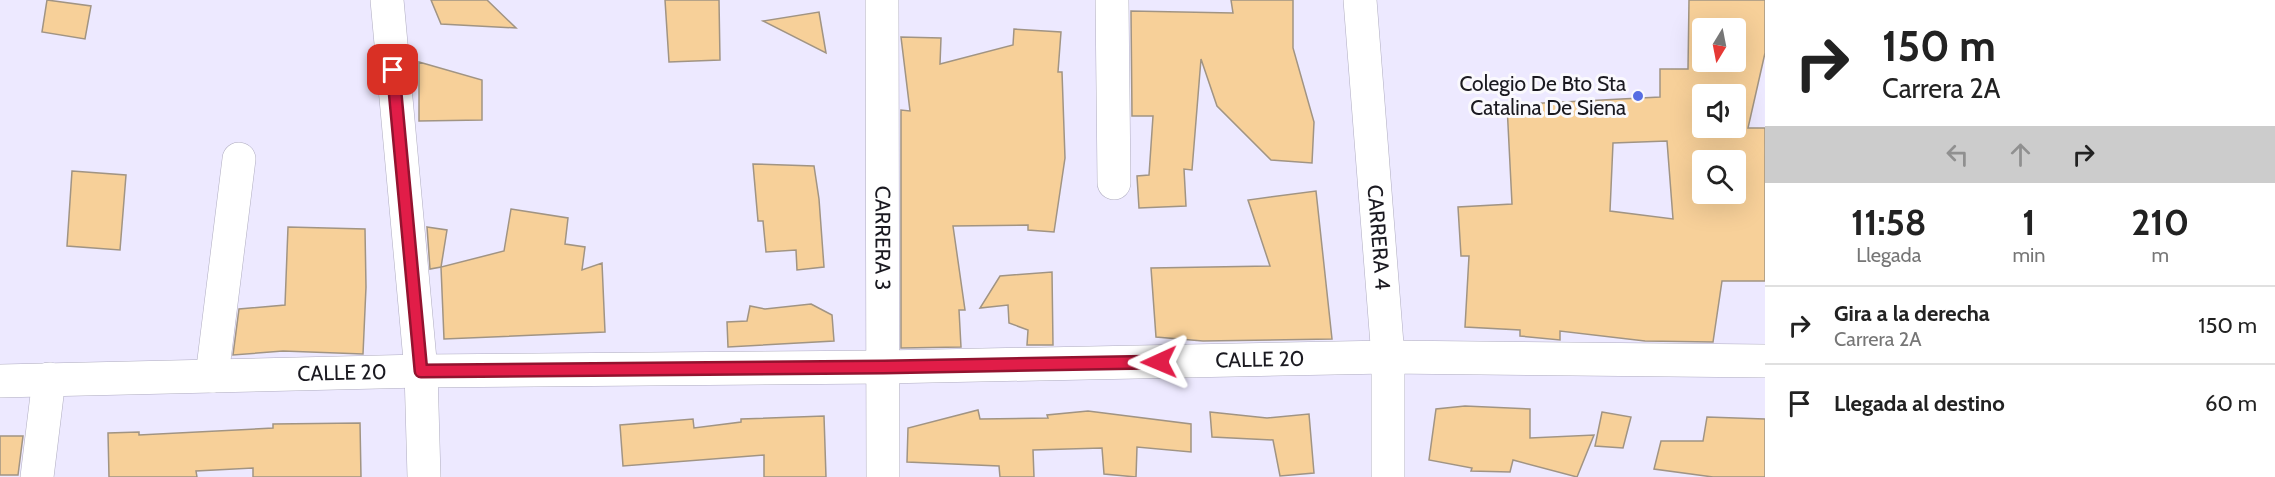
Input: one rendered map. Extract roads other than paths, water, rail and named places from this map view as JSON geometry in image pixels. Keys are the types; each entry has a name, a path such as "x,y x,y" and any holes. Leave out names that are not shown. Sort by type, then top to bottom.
{"street":[{"path":"387,0 421,371 424,477"},
{"name":"CARRERA 3","path":"882,0 883,477"},
{"path":"1112,0 1114,183"},
{"name":"CARRERA 4","path":"1360,0 1388,357 1388,477"},
{"path":"212,376 239,159"},
{"name":"CALLE 20","path":"0,381 421,371 884,367 1388,357 1765,361"},
{"path":"37,477 49,379"}],"place":[{"name":"Colegio De Bto Sta Catalina De Siena","path":"1638,96"}]}
